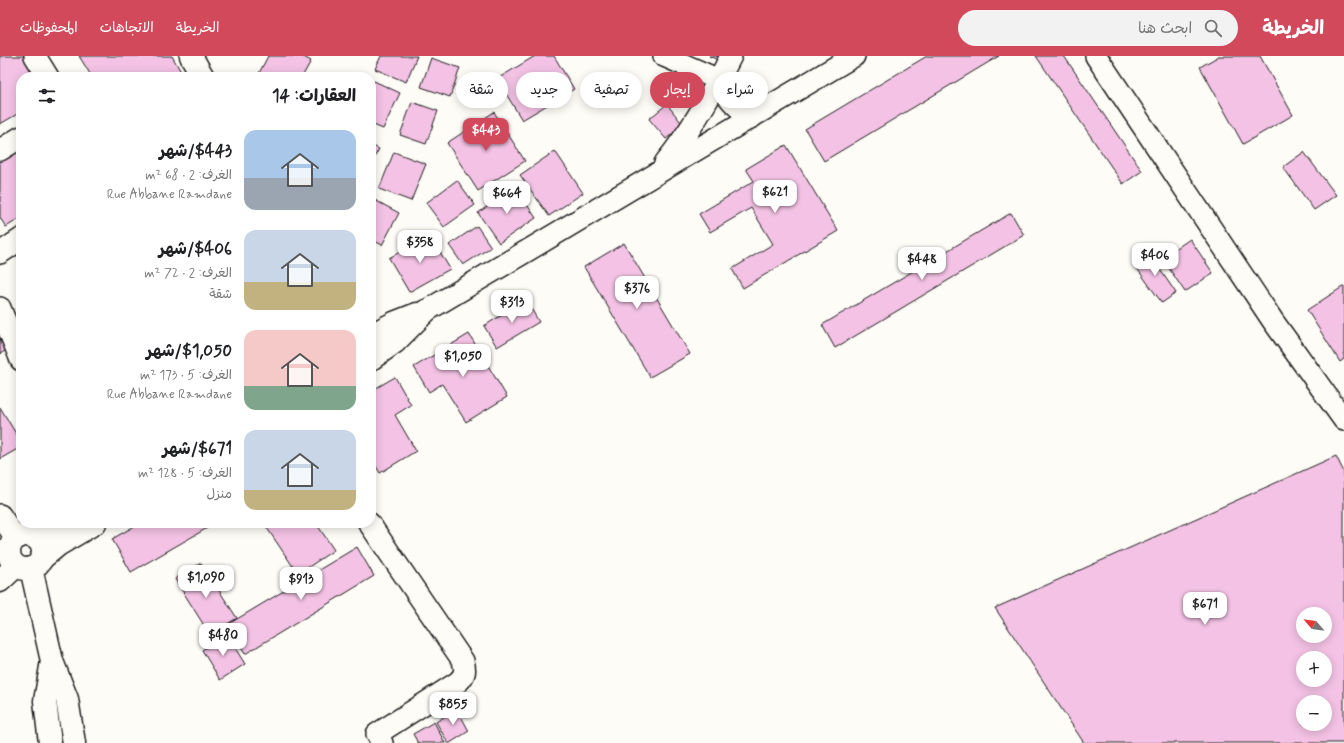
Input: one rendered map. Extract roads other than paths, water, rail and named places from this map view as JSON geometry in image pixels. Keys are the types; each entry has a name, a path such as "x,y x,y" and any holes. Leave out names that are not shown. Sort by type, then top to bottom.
{"street":[{"path":"35,56 45,72"},
{"path":"191,56 200,72"},
{"path":"664,56 713,77"},
{"path":"723,72 731,56"},
{"path":"376,332 394,323 426,311 854,56"},
{"path":"1096,56 1273,321 1344,420"},
{"path":"656,175 680,145 701,114 713,91"},
{"path":"738,108 752,117"},
{"path":"0,150 16,140"},
{"path":"0,253 16,242"},
{"path":"0,308 16,348"},
{"path":"376,356 395,342 426,311"},
{"path":"0,515 22,548 52,661 67,699 74,743"},
{"path":"0,581 22,548 52,528"},
{"path":"22,548 58,545 87,528"},
{"path":"372,528 464,661 466,668 458,682 374,740"},
{"path":"50,743 45,701 52,661"}]}
